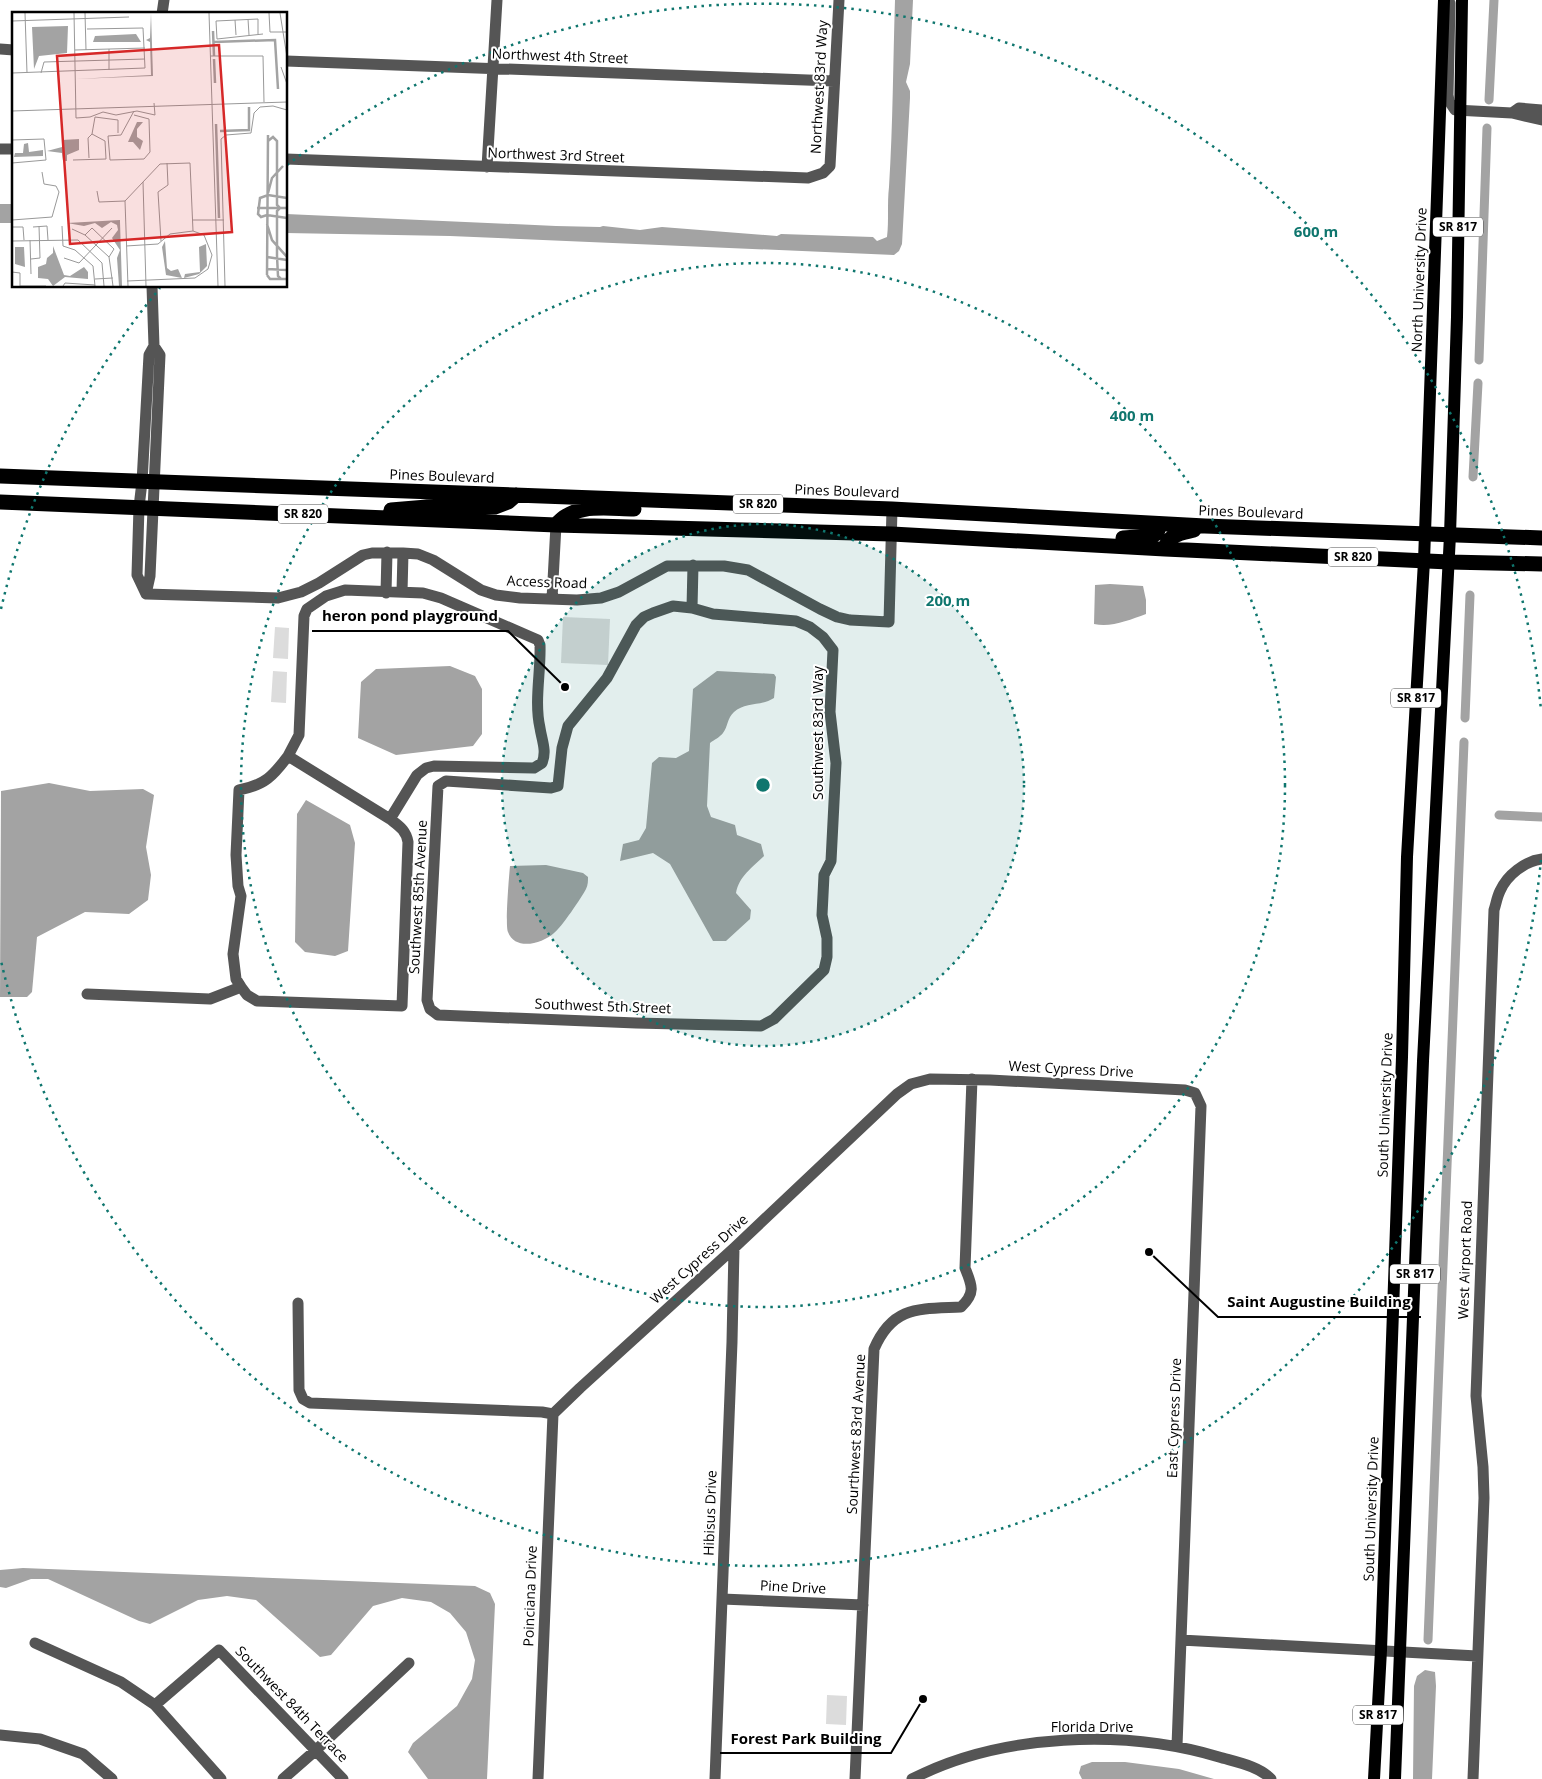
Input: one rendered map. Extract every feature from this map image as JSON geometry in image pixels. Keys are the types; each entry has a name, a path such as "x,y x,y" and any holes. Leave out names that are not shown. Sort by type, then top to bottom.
{"highway":[{"name":"Pines Boulevard","path":"0,476 892,509 1160,524 1542,538"},
{"path":"368,517 384,511 427,507 494,507 508,502 516,495"},
{"name":"SR 820","path":"0,502 556,525 892,534 1165,549 1449,562 1542,564"},
{"path":"556,525 568,515 584,509 692,508 704,502"},
{"path":"1051,543 1066,534 1135,538 1152,536 1157,533 1160,524"},
{"path":"1165,549 1168,540 1174,536 1205,526"}],"main road":[{"name":"North University Drive","path":"1424,560 1444,0"},
{"name":"SR 817","path":"1394,1779 1424,1051 1449,562 1457,317 1462,0"},
{"name":"South University Drive","path":"1374,1779 1381,1650 1402,1066 1407,857 1424,560"}],"street":[{"path":"487,167 496,0"},
{"name":"Northwest 83rd Way","path":"823,173 830,166 839,0"},
{"path":"1448,0 1450,2 1448,94 1449,101 1455,110 1460,112 1512,113 1542,120"},
{"name":"Northwest 4th Street","path":"288,61 834,81"},
{"path":"1512,113 1519,108 1542,110"},
{"name":"Northwest 3rd Street","path":"288,159 808,178 823,173"},
{"path":"146,508 160,355 154,346 152,288"},
{"name":"Access Road","path":"146,508 137,575 146,594 278,598 301,592 319,584 363,555 387,552 418,554 433,560 481,590 496,595 576,600 601,598 619,592 667,566 724,566 748,570 837,617 850,620 889,622 892,534"},
{"path":"892,509 892,534"},
{"path":"552,599 556,525"},
{"path":"386,593 387,552"},
{"path":"288,756 390,819 402,827 407,834 402,1006 257,1001 247,996 236,979 233,954 241,896 238,886 236,855 240,790 252,788 274,775 288,756 299,735 304,616 307,609 326,596 345,590 386,593 402,592 403,553"},
{"path":"692,608 693,565"},
{"name":"Southwest 85th Avenue","path":"390,819 417,775 426,768 434,766 534,768 542,763 545,751 538,714 540,650 538,640 441,598 424,593 402,592"},
{"name":"Southwest 85th Avenue","path":"430,1009 427,1000 438,786 446,781 551,788 558,786 562,748 568,726 607,678 636,625 644,617 673,606 692,608"},
{"name":"Southwest 83rd Way","path":"692,608 713,614 796,621 810,627 824,637 833,650 830,712 836,763 831,861 824,875 822,915 827,938 827,957 824,970 774,1018"},
{"name":"West Airport Road","path":"1472,1779 1484,1498 1476,1388 1494,910 1500,890 1516,871 1523,866 1542,859"},
{"path":"88,994 210,999 241,988"},
{"name":"Southwest 5th Street","path":"430,1009 438,1015 645,1024 761,1026 774,1018"},
{"name":"West Cypress Drive","path":"553,1414 734,1248 897,1094 911,1084 930,1079 972,1079 1185,1090 1196,1093"},
{"name":"Sourthwest 83rd Avenue","path":"855,1779 874,1349 880,1336 886,1329 905,1314 920,1308 961,1307 968,1301 971,1292 971,1279 965,1268 972,1079"},
{"name":"East Cypress Drive","path":"1177,1746 1201,1106 1196,1093"},
{"name":"Hibisus Drive","path":"715,1779 734,1248"},
{"path":"298,1303 299,1390 303,1399 310,1402 553,1414"},
{"name":"Poinciana Drive","path":"538,1779 553,1414"},
{"name":"Pine Drive","path":"722,1600 863,1605"},
{"path":"1181,1640 1478,1656"},
{"path":"35,1643 121,1682 154,1705 221,1779"},
{"name":"Southwest 84th Terrace","path":"154,1705 219,1650 343,1779"},
{"path":"283,1779 408,1663"},
{"path":"0,1735 40,1739 83,1754 112,1779"},
{"name":"Florida Drive","path":"912,1779 958,1759 1035,1743 1078,1739 1116,1740 1177,1746 1256,1769 1271,1779"},
{"name":"Sourthwest 83rd Avenue","path":"856,1767 861,1779"}],"shaded area":[{"path":"895,0 913,0 910,64 906,82 910,91 910,98 902,244 899,251 894,255 450,236 288,233 288,214 556,226 603,226 640,230 662,227 777,236 781,234 873,237 877,241 887,237 888,231"},
{"path":"0,204 12,204 12,223 0,223"},
{"path":"1095,585 1143,586 1146,614 1113,624 1094,624"},
{"path":"563,617 610,619 608,665 561,663"},
{"path":"275,627 289,628 288,659 273,658"},
{"path":"450,666 475,676 482,689 482,734 473,746 396,755 358,738 361,682 376,669"},
{"path":"273,671 287,672 286,703 271,702"},
{"path":"717,671 774,674 776,677 774,698 738,709 730,717 723,733 710,743 707,806 711,817 735,825 737,835 761,844 764,856 743,877 736,893 751,910 750,919 726,941 713,941 670,864 653,853 620,861 623,844 639,840 646,828 652,763 659,757 676,758 689,751 693,689"},
{"path":"49,783 90,791 143,789 154,795 146,847 151,875 148,900 129,914 85,912 37,937 32,992 27,997 0,997 1,791"},
{"path":"306,800 350,825 355,843 348,951 335,956 305,952 295,942 297,814"},
{"path":"546,865 583,873 588,877 587,888 561,925 549,937 536,943 522,944 516,942 511,938 507,928 510,866"},
{"path":"23,1568 475,1586 490,1593 495,1604 487,1779 428,1779 408,1752 413,1743 457,1706 472,1679 475,1660 466,1632 450,1613 431,1602 402,1598 373,1606 331,1655 320,1657 256,1600 227,1596 198,1600 150,1624 139,1621 48,1579 31,1579 6,1588 0,1587 0,1570"},
{"path":"1425,1670 1435,1672 1436,1686 1432,1779 1413,1779 1414,1686 1417,1676"},
{"path":"827,1695 847,1696 846,1725 826,1724"},
{"path":"1092,1762 1125,1762 1179,1769 1214,1779 1082,1779 1079,1773 1081,1766"}],"waterway":[{"path":"1489,100 1494,0"},
{"path":"1479,360 1487,128"},
{"path":"1473,477 1478,383"},
{"path":"1465,718 1470,595"},
{"path":"1428,1640 1464,742"},
{"path":"1499,815 1542,817"}],"place":[{"name":"heron pond playground","path":"565,687"},
{"name":"Saint Augustine Building","path":"1149,1252"},
{"name":"Forest Park Building","path":"923,1699"}]}
